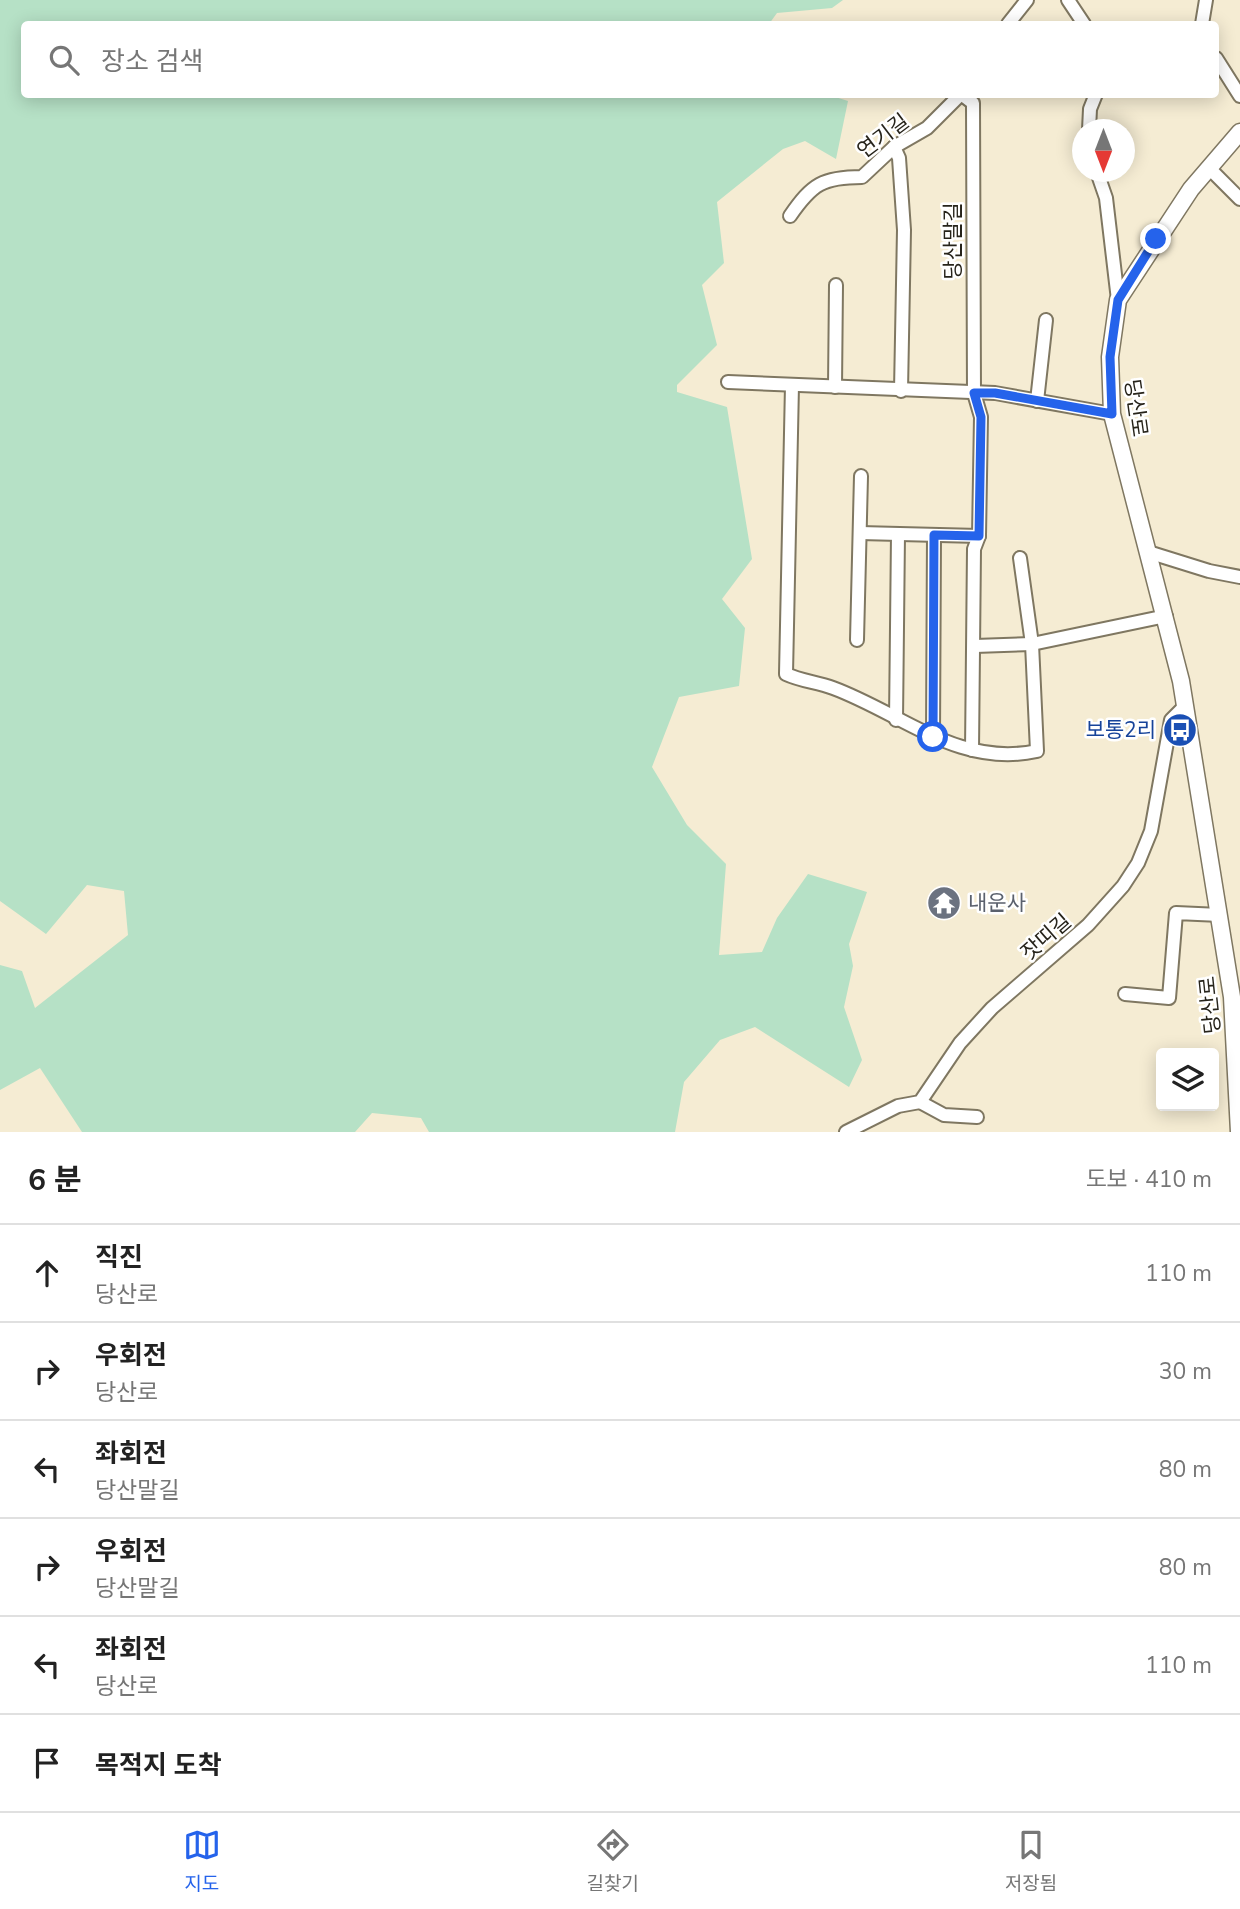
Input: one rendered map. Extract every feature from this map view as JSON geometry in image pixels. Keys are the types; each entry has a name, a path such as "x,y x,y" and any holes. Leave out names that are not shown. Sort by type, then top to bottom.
{"street":[{"path":"1010,21 1027,0"},
{"path":"1068,0 1082,21"},
{"path":"1202,21 1206,0"},
{"path":"1219,63 1240,96"},
{"name":"연기길","path":"790,216 816,185 836,177 862,177 876,167 894,147 927,128 957,98"},
{"name":"당산말길","path":"966,98 972,103 974,393 981,417 979,536"},
{"path":"1090,119 1094,98"},
{"name":"당산로","path":"1239,1132 1233,1011 1220,915 1185,706 1166,616 1112,414 1110,357 1118,300 1156,239 1209,168 1240,132"},
{"path":"894,147 899,158 904,230 901,391"},
{"path":"1209,168 1240,199"},
{"path":"1100,182 1106,198 1118,300"},
{"path":"835,387 836,285"},
{"path":"1037,401 1046,320"},
{"path":"728,382 974,393 1112,414"},
{"path":"792,385 786,674 833,688 933,737 972,750 1027,753 1037,751 1032,644 1020,558"},
{"path":"858,640 861,476"},
{"path":"860,533 979,536 974,549 972,750"},
{"path":"896,720 898,534"},
{"path":"933,737 934,535"},
{"path":"1148,552 1209,571 1240,576"},
{"path":"975,646 1032,644 1166,616"},
{"name":"잣띠길","path":"920,1102 960,1042 992,1008 1088,925 1123,886 1138,863 1151,831 1171,720 1185,706"},
{"name":"당산로","path":"1125,994 1169,998 1176,913 1220,915"},
{"path":"846,1132 898,1106 920,1102 944,1115 977,1117"}],"green space":[{"path":"0,0 843,0 832,8 777,13 771,21 21,21 21,98 839,98 848,101 836,159 805,141 783,149 717,202 724,263 702,285 717,345 677,385 677,392 727,407 752,559 722,599 745,628 739,686 679,697 652,767 687,825 726,864 719,955 762,952 777,918 808,874 867,892 849,944 853,966 844,1007 862,1060 849,1087 755,1027 720,1040 684,1082 675,1132 429,1132 421,1118 372,1113 355,1132 82,1132 40,1068 0,1090 0,965 22,971 35,1008 128,935 124,891 87,885 46,934 0,901"}],"place":[{"name":"보통2리","path":"1180,730"},
{"name":"내운사","path":"944,903"}],"route":[{"path":"933,737 934,535 979,536 981,417 974,393 995,393 1088,412 1112,414 1110,357 1118,300 1156,239"}]}
